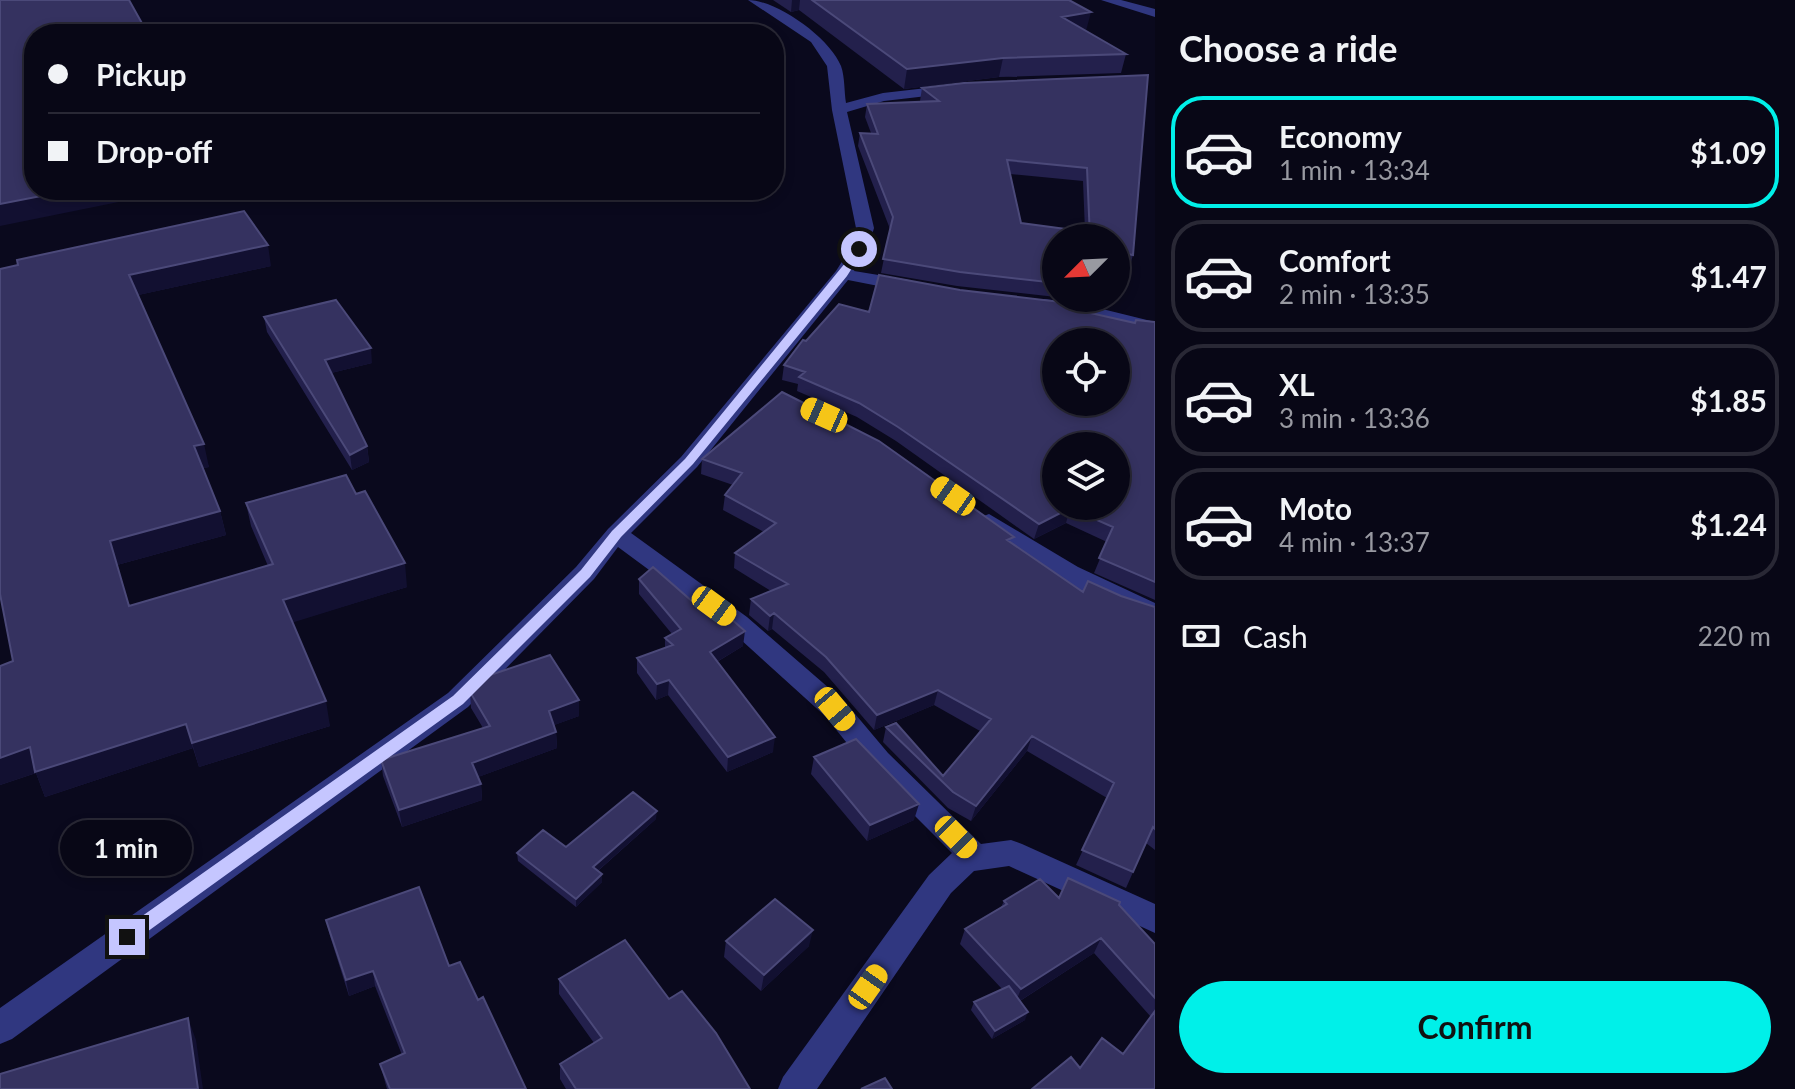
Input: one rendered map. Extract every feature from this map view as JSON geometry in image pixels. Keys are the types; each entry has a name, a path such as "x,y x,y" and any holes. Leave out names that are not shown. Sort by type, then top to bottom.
{"street":[{"path":"0,1028 458,700 585,573 616,534 689,462 843,274 859,249 865,228 839,110 834,66 816,39 754,0"},
{"path":"1107,0 1155,13"},
{"path":"839,110 883,97 976,87"},
{"path":"843,274 929,290"},
{"path":"1018,302 1078,309 1155,328"},
{"path":"755,384 781,396"},
{"path":"965,505 1030,552 1082,581 1155,613"},
{"path":"616,534 738,623 835,709 878,761 975,857"},
{"path":"796,1089 940,884 963,862 975,857 1011,853 1155,919"}],"building":[{"path":"0,0 129,0 142,24 24,24 24,199 0,204"},
{"path":"812,0 1069,0 1091,12 1062,17 1126,54 1003,58 907,69"},
{"path":"1148,75 1133,255 1130,254 1130,224 1089,224 1087,168 1007,160 1021,223 1042,226 1042,281 883,259 893,217 860,133 878,134 867,104 939,101 922,88 964,83"},
{"path":"244,211 268,245 129,275 204,444 194,446 220,511 110,541 129,606 273,564 246,503 346,475 356,494 365,491 405,563 283,600 326,701 192,743 186,724 35,772 30,747 0,758 0,666 13,661 0,594 0,269 18,265 17,260"},
{"path":"879,275 960,290 1042,300 1042,312 1086,312 1135,323 1136,320 1155,322 1155,582 1099,558 1113,527 1097,520 1130,520 1130,432 1042,432 1042,520 1047,520 1039,524 898,427 859,403 799,377 805,372 784,365 803,340 806,341 839,304 869,312"},
{"path":"336,300 371,348 325,360 367,446 350,455 264,317"},
{"path":"782,392 879,441 1014,537 1007,540 1083,592 1088,581 1155,607 1155,829 1153,827 1133,872 1082,850 1114,783 1032,736 976,806 953,792 886,727 896,723 943,776 991,719 938,690 877,715 826,657 774,613 770,616 751,599 788,584 735,553 776,523 725,495 742,473 702,459"},
{"path":"653,567 709,616 722,611 745,631 710,652 775,737 728,757 669,680 657,684 637,658 673,645 665,638 681,629 639,579"},
{"path":"550,655 579,700 549,711 556,732 472,763 481,784 399,810 381,760 490,726 470,692 484,677"},
{"path":"856,739 919,804 870,825 814,757"},
{"path":"633,792 657,811 593,867 602,874 576,899 517,853 543,830 566,847"},
{"path":"1068,878 1120,902 1119,905 1155,944 1155,998 1101,938 1021,989 965,929 1007,904 1004,901 1040,879 1059,898"},
{"path":"419,887 449,966 460,962 478,1000 483,997 526,1089 390,1089 380,1064 405,1053 373,971 346,980 326,920"},
{"path":"775,899 813,930 764,975 726,941"},
{"path":"625,940 669,999 682,991 716,1033 750,1089 576,1089 560,1064 602,1038 559,979"},
{"path":"1009,986 1028,1012 995,1031 974,1002"},
{"path":"1155,1011 1155,1089 1032,1089 1071,1057 1080,1068 1102,1038 1123,1054"},
{"path":"188,1018 198,1089 0,1089 0,1074"},
{"path":"885,1078 892,1089 861,1089"}],"route":[{"path":"127,937 458,700 585,573 616,534 689,462 843,274 859,249"}]}
